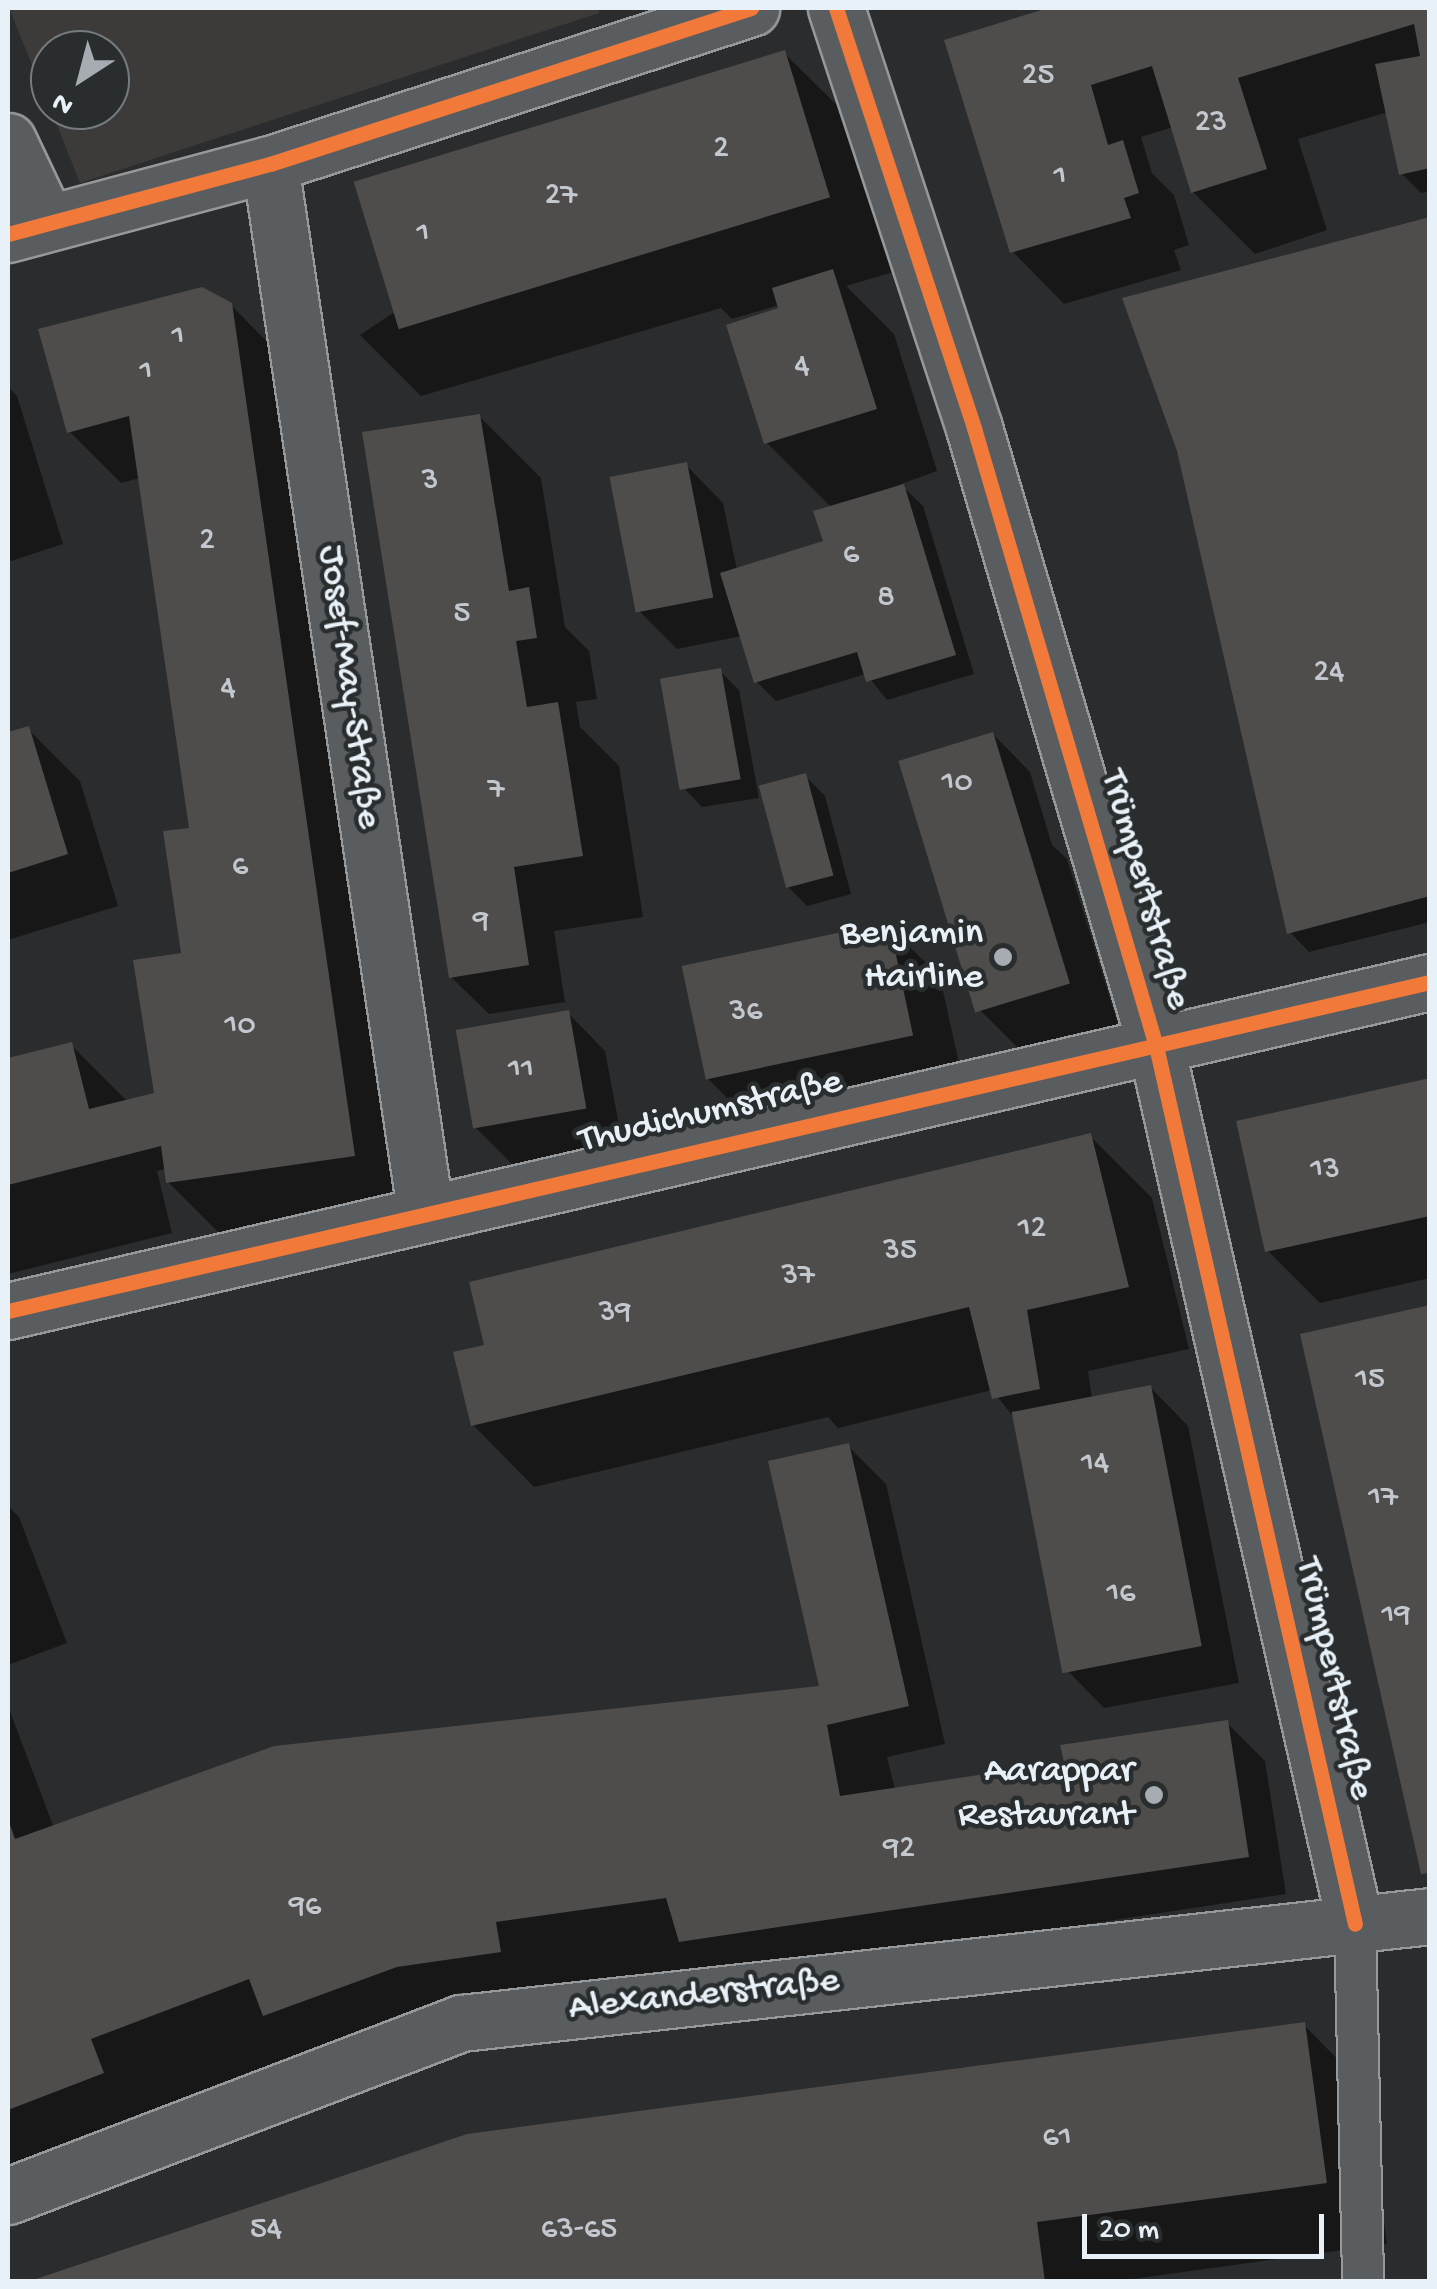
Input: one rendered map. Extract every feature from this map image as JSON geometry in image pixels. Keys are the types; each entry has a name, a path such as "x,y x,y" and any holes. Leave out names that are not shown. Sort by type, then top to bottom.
{"street":[{"path":"8,141 27,228 270,164 752,8"},
{"name":"Trümpertstraße","path":"836,8 974,428 1156,1046 1355,1924"},
{"name":"Josef-May-Straße","path":"270,164 425,1210"},
{"name":"Thudichumstraße","path":"8,1311 425,1210 1430,982"},
{"name":"Alexanderstraße","path":"8,2196 460,2023 1430,1916"}],"lane":[{"path":"1355,1924 1363,2282"}],"shaded area":[{"path":"9,8 597,8 599,13 80,183 59,130 130,130 130,30 30,30 30,60"}],"building":[{"path":"1048,8 1430,8 1430,168 1399,175 1375,64 1420,56 1414,24 1238,78 1267,169 1191,193 1152,66 1091,85 1108,145 1123,140 1139,193 1124,198 1131,218 1010,253 944,40"},
{"path":"785,50 830,197 399,329 354,182"},
{"path":"1430,217 1430,896 1287,934 1177,451 1122,298"},
{"path":"833,269 877,409 764,444 726,325 778,308 772,288"},
{"path":"202,287 232,303 355,1156 166,1183 161,1146 8,1185 8,1058 72,1042 89,1109 154,1093 133,960 181,953 163,831 189,828 129,416 67,433 38,329"},
{"path":"480,414 509,591 529,587 537,638 516,641 527,707 558,702 583,856 514,867 529,965 449,978 362,432"},
{"path":"687,462 713,597 636,613 609,477"},
{"path":"904,484 956,655 866,682 857,652 754,683 720,573 823,541 813,511"},
{"path":"721,668 741,779 680,790 660,679"},
{"path":"29,726 68,854 8,873 8,732"},
{"path":"993,732 1070,984 975,1012 898,761"},
{"path":"806,773 833,875 786,888 759,786"},
{"path":"889,922 913,1035 706,1080 682,966"},
{"path":"569,1010 586,1108 473,1128 456,1030"},
{"path":"1430,1078 1430,1216 1265,1252 1236,1121"},
{"path":"1091,1133 1129,1287 1027,1310 1040,1389 992,1399 969,1307 471,1426 453,1352 484,1345 469,1282"},
{"path":"1430,1305 1430,1873 1421,1874 1300,1334"},
{"path":"1151,1385 1202,1646 1062,1673 1012,1412"},
{"path":"849,1443 909,1706 827,1725 840,1796 1064,1762 1060,1745 1228,1720 1249,1857 679,1942 666,1898 496,1922 501,1952 397,1967 263,2016 249,1979 91,2039 104,2073 8,2110 8,1819 15,1839 274,1746 819,1686 768,1461"},
{"path":"1305,2022 1327,2183 1037,2222 1045,2282 27,2282 467,2134"}],"cycle path":[{"path":"8,234 270,164 751,8"},
{"path":"836,8 974,428 1156,1046 1355,1924"},
{"path":"8,1311 1430,982"}],"place":[{"name":"Benjamin Hairline","path":"1003,957"},
{"name":"Aarappar Restaurant","path":"1154,1795"}]}
